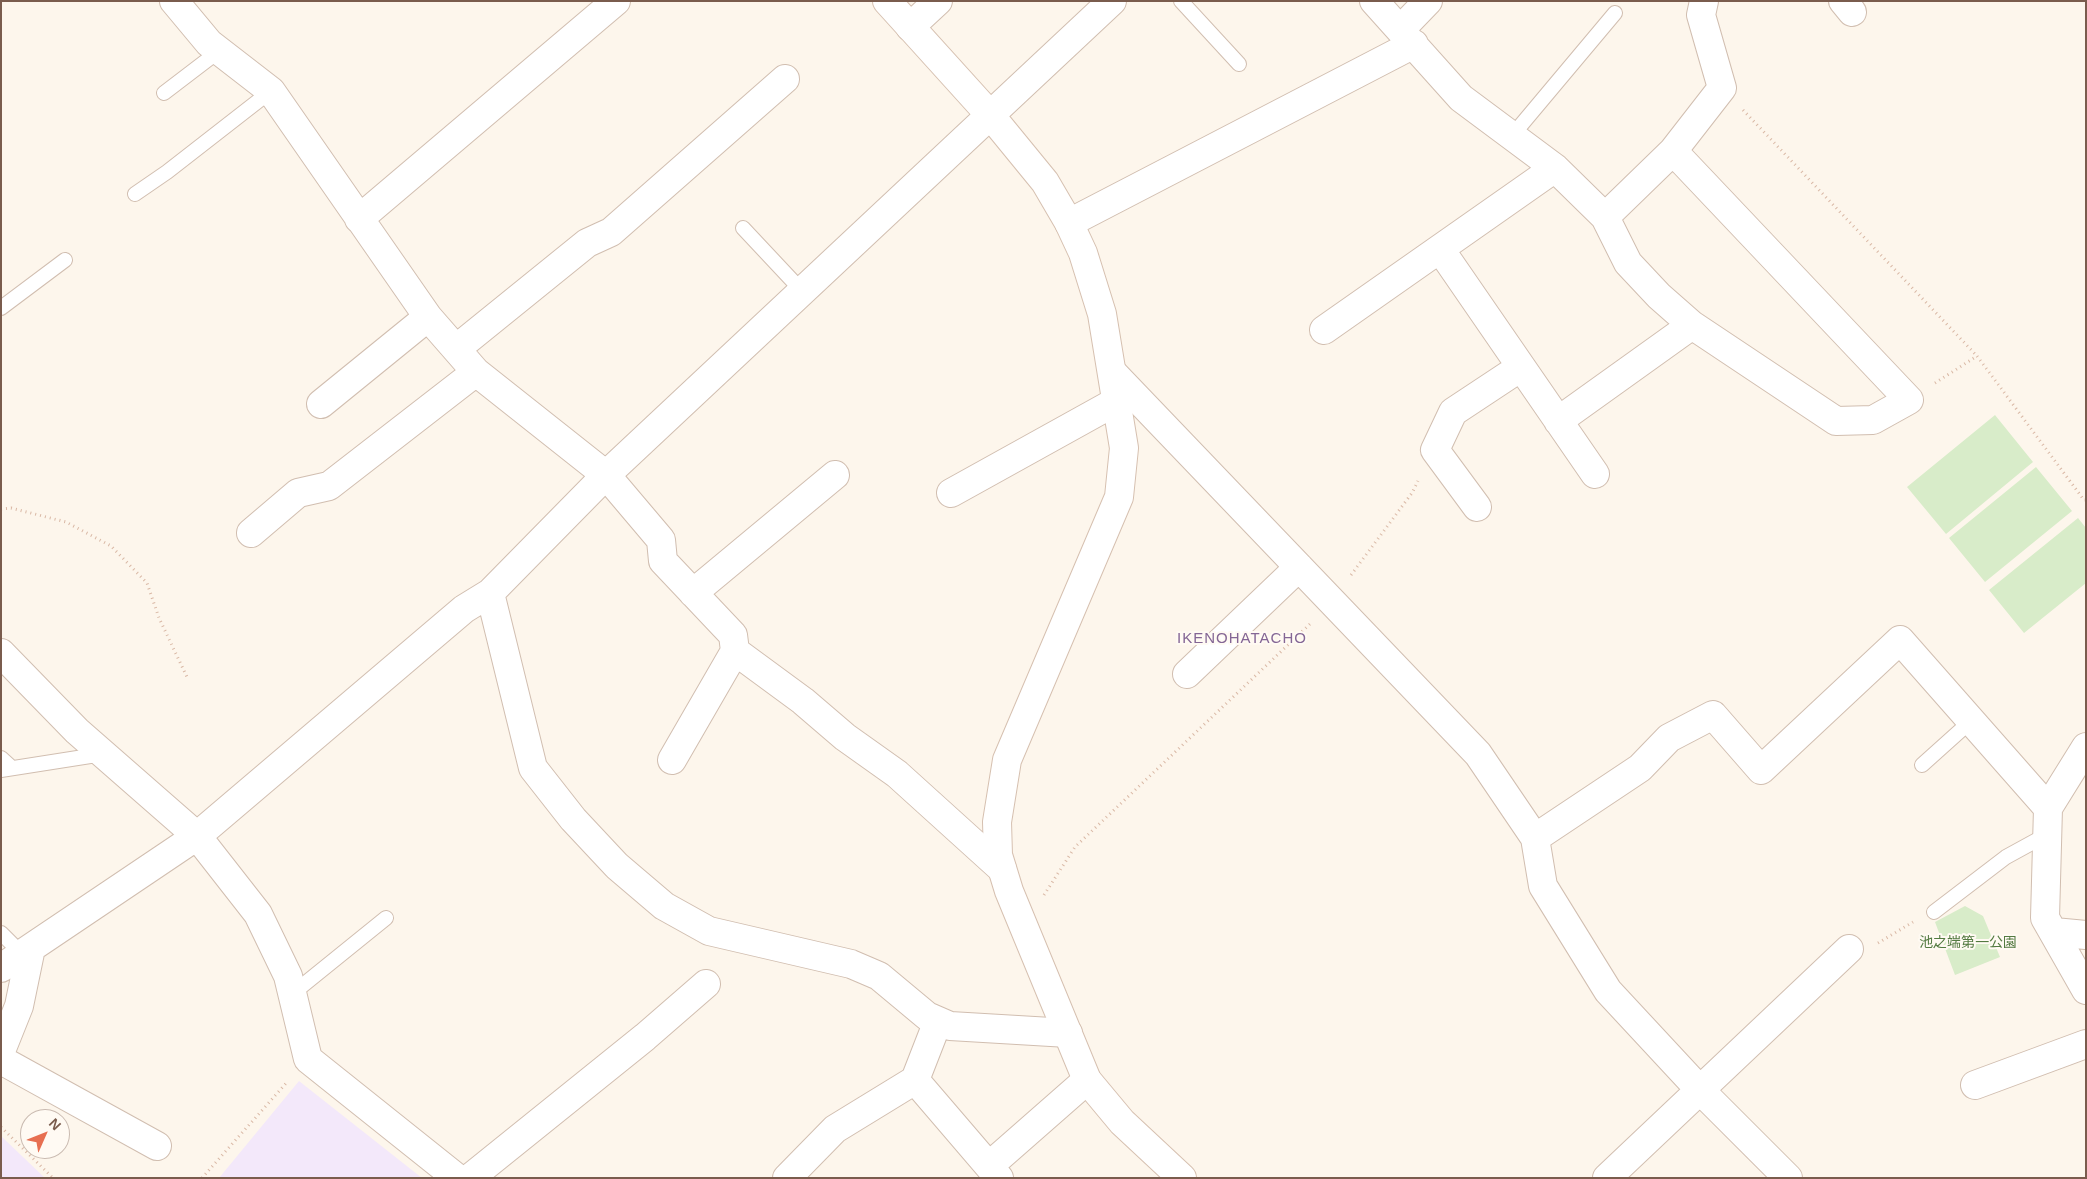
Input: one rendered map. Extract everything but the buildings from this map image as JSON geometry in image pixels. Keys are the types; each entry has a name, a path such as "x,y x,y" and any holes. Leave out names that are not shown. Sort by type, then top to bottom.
{"street":[{"path":"174,1 209,43 271,91 428,317 476,372 606,475 661,540 663,561 733,635 735,650 672,760"},
{"path":"359,219 616,1"},
{"path":"887,1 991,116 1044,182 1069,223 1083,253 1102,314 1118,401 1124,448 1119,497 1007,760 997,822 998,855 1021,920 1087,1080 1122,1122 1182,1178"},
{"path":"910,27 938,1"},
{"path":"1,1051 19,1006 18,956 197,836 464,610 490,593 606,475 1112,1"},
{"path":"1374,1 1460,98 1555,168 1605,217 1628,263 1659,296 1692,326 1836,421 1873,420 1909,400 1673,151"},
{"path":"1069,223 1407,37 1428,1"},
{"path":"1605,217 1673,151 1722,88 1701,15 1704,1"},
{"path":"456,349 587,243 612,232 785,79"},
{"path":"1324,330 1555,168"},
{"path":"1440,249 1595,474"},
{"path":"321,404 428,317"},
{"path":"1558,420 1692,326"},
{"path":"1477,507 1436,450 1453,412 1521,367"},
{"path":"250,532 298,493 329,486 476,372"},
{"path":"1112,372 1478,754 1535,838 1543,886 1608,991 1700,1090 1788,1178"},
{"path":"951,493 1118,401"},
{"path":"693,593 835,475"},
{"path":"1187,674 1299,567"},
{"path":"490,593 533,768 573,819 617,866 664,906 709,931 851,964 879,976 927,1016 950,1026 1068,1033"},
{"path":"1535,838 1640,768 1669,738 1713,715 1762,770 1900,640 1971,721 2048,821"},
{"path":"735,650 803,701 845,737 897,774 1002,869"},
{"path":"1,653 77,731 197,836 258,914 288,976 308,1059 457,1178"},
{"path":"2086,747 2076,780 2048,821 2045,918 2086,990"},
{"path":"2054,932 2086,935"},
{"path":"1607,1178 1849,950"},
{"path":"470,1178 645,1037 706,984"},
{"path":"787,1178 835,1129 915,1080 938,1021"},
{"path":"1976,1085 2086,1044"},
{"path":"1,1060 157,1146"},
{"path":"915,1080 994,1172 1087,1080"}],"lane":[{"path":"1181,1 1239,64"},
{"path":"1511,137 1615,13"},
{"path":"164,93 219,51"},
{"path":"136,194 271,91"},
{"path":"743,228 802,292"},
{"path":"1,308 65,260"},
{"path":"1922,765 1971,721"},
{"path":"1,758 7,769 103,754"},
{"path":"1934,912 2006,857 2048,821"},
{"path":"292,994 386,918"},
{"path":"1,933 18,956"}],"path":[{"path":"1722,88 1976,356 2084,500 2086,500"},
{"path":"1909,400 1976,356"},
{"path":"1021,920 1041,900 1075,846 1332,602 1412,493 1436,450"},
{"path":"1,509 11,508 66,522 111,546 147,583 159,618 186,677"},
{"path":"1849,950 1877,943 1934,912"},
{"path":"202,1178 308,1059"},
{"path":"1,1127 53,1178"}],"shaded area":[{"path":"299,1081 422,1178 219,1178"},
{"path":"1,1136 20,1154 20,1159 25,1159 45,1178 1,1178"}],"green space":[{"path":"1995,415 2033,462 1946,534 1907,487"},
{"path":"2036,467 2072,511 1985,582 1949,538"},
{"path":"2078,518 2086,528 2086,583 2024,633 1989,590"},
{"name":"池之端第一公園","path":"1965,906 1983,916 2000,957 1955,975 1935,922"}],"district":[{"name":"IKENOHATACHO","path":"1242,639"}]}
